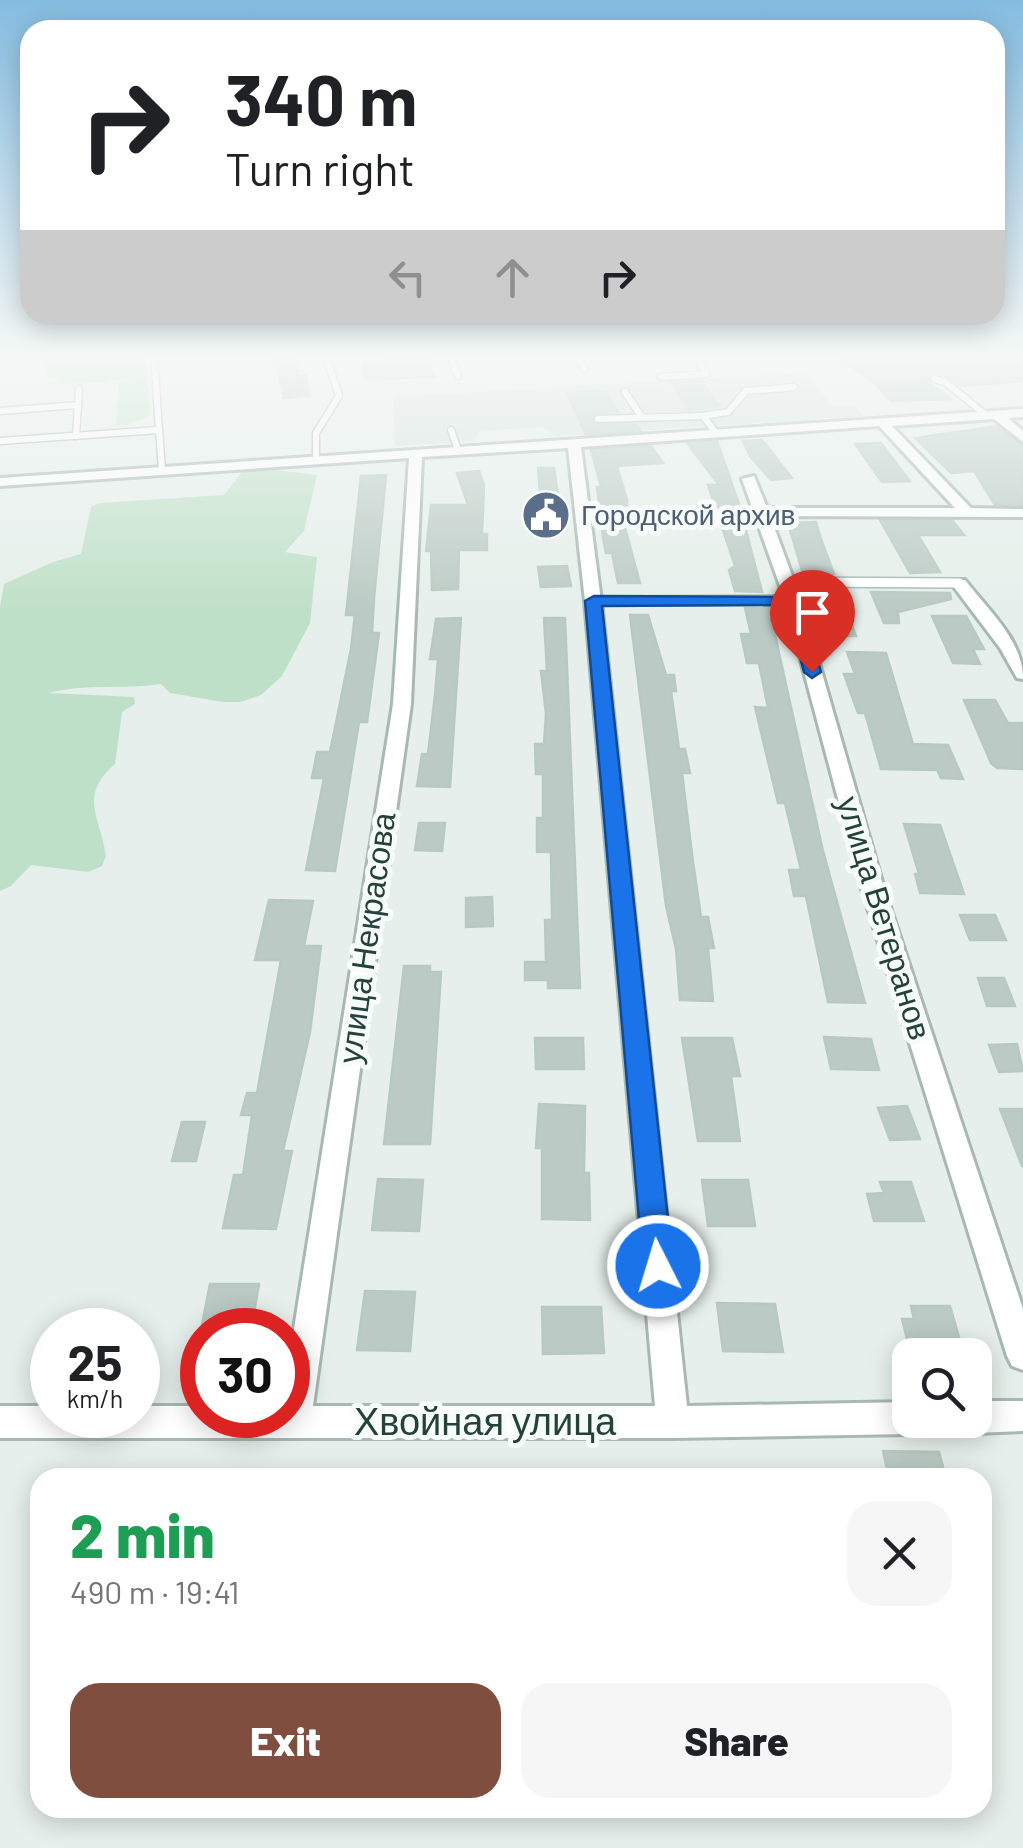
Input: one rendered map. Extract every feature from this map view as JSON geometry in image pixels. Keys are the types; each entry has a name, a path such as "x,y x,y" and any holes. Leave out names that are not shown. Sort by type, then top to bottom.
{"street":[{"path":"0,482 618,439"},
{"path":"898,439 967,513"},
{"path":"574,442 594,601 673,1422"},
{"name":"улица Некрасова","path":"310,1321 402,704 408,611 406,544 416,452"},
{"name":"улица Ветеранов","path":"749,479 790,591 873,889 1023,1356"},
{"path":"762,512 1023,513"},
{"path":"958,583 966,598 1002,638 1023,674"},
{"path":"992,1416 1023,1416"},
{"name":"Хвойная улица","path":"310,1422 892,1418"},
{"name":"Хвойная улица","path":"0,1422 180,1422"}],"lane":[{"path":"0,442 35,439"},
{"path":"160,439 162,470"},
{"path":"316,439 316,460"},
{"path":"454,439 458,450"},
{"path":"594,601 958,583"}],"shaded area":[{"path":"395,439 475,439 474,441 395,446"}],"green space":[{"path":"268,469 317,475 304,531 285,552 317,557 310,623 282,676 261,695 241,702 170,693 161,684 49,693 134,697 135,704 122,712 115,764 97,786 94,797 106,856 102,866 88,872 31,865 11,886 0,891 0,607 4,584 81,554 91,507 100,503 224,495 242,472"}],"building":[{"path":"916,439 1014,439 1023,446 1023,505 995,505 974,471 951,473"},
{"path":"762,440 792,478 771,480 750,456 743,441"},
{"path":"717,441 740,507 762,592 735,591 729,570 735,566 708,485 719,485 687,443"},
{"path":"881,443 910,481 882,482 855,444"},
{"path":"651,446 663,463 617,466 627,500 628,524 624,524 640,583 618,583 612,553 606,553 597,487 601,487 591,450"},
{"path":"538,468 554,468 562,523 533,524 531,507 541,507"},
{"path":"479,471 484,485 482,534 487,534 487,550 459,550 458,589 432,590 431,551 426,551 431,505 468,505 457,473"},
{"path":"386,475 372,633 379,633 367,722 359,722 335,871 306,870 324,778 312,778 317,752 330,752 351,649 355,615 346,615 361,476"},
{"path":"880,520 952,520 964,535 918,535 940,572 910,573"},
{"path":"816,522 834,574 803,574 788,523"},
{"path":"567,566 571,586 541,587 538,567"},
{"path":"822,590 839,590 856,636 838,636"},
{"path":"871,592 950,593 951,599 898,612 899,623 884,623"},
{"path":"745,608 769,608 823,851 865,1003 828,1002 806,896 794,896 789,870 801,870 785,803 778,803 755,707 768,708 759,663 747,663 741,634 751,634"},
{"path":"630,615 648,615 666,675 674,675 676,691 671,691 679,749 685,749 690,773 682,773 701,917 708,917 714,948 708,948 713,1001 680,1000"},
{"path":"932,616 966,616 984,649 973,649 980,664 953,663"},
{"path":"461,618 450,787 417,786 422,754 428,754 435,695 438,659 430,659 436,619"},
{"path":"544,618 565,618 580,988 548,988 548,980 525,980 525,962 546,962 545,920 552,920 551,852 537,852 537,818 543,818 543,774 536,774 535,744 544,744"},
{"path":"847,652 886,653 913,744 948,745 963,779 941,778 937,770 881,769 865,713 858,713 844,674 855,674"},
{"path":"964,700 995,700 1008,723 1023,723 1023,769 997,768 991,763"},
{"path":"419,823 445,823 442,851 415,850"},
{"path":"904,824 940,825 964,894 920,893 915,874 919,874"},
{"path":"492,897 493,926 466,927 466,898"},
{"path":"269,900 313,901 304,946 321,946 310,1032 283,1151 292,1151 276,1229 223,1228 234,1175 243,1175 252,1115 241,1115 247,1093 257,1093 281,960 255,960"},
{"path":"960,915 995,915 1006,940 970,940"},
{"path":"404,966 430,966 430,972 441,972 430,1144 384,1144"},
{"path":"978,978 1004,978 1015,1006 987,1006"},
{"path":"824,1037 871,1039 879,1070 831,1069"},
{"path":"535,1038 583,1038 584,1069 536,1069"},
{"path":"682,1038 732,1038 740,1076 731,1076 740,1141 698,1141"},
{"path":"1017,1044 1023,1071 999,1072 989,1045"},
{"path":"539,1104 585,1106 584,1173 589,1173 590,1220 542,1219 542,1148 536,1148"},
{"path":"907,1106 920,1139 890,1140 878,1108"},
{"path":"1000,1109 1023,1109 1023,1166 1022,1166"},
{"path":"182,1122 205,1122 196,1161 172,1161"},
{"path":"378,1179 423,1180 419,1231 372,1230"},
{"path":"702,1180 748,1180 755,1226 708,1226"},
{"path":"880,1182 911,1182 924,1221 874,1221 867,1194 884,1193"},
{"path":"210,1284 259,1284 255,1308 205,1308"},
{"path":"365,1291 415,1292 410,1351 357,1350"},
{"path":"717,1303 775,1304 783,1352 723,1351"},
{"path":"911,1306 950,1306 959,1338 907,1338 902,1319 914,1319"},
{"path":"542,1307 601,1307 604,1353 543,1354"},
{"path":"883,1451 939,1452 943,1468 887,1468"}],"place":[{"name":"Городской архив","path":"546,515"}],"route":[{"path":"658,1266 594,601 793,600 812,672"}]}
